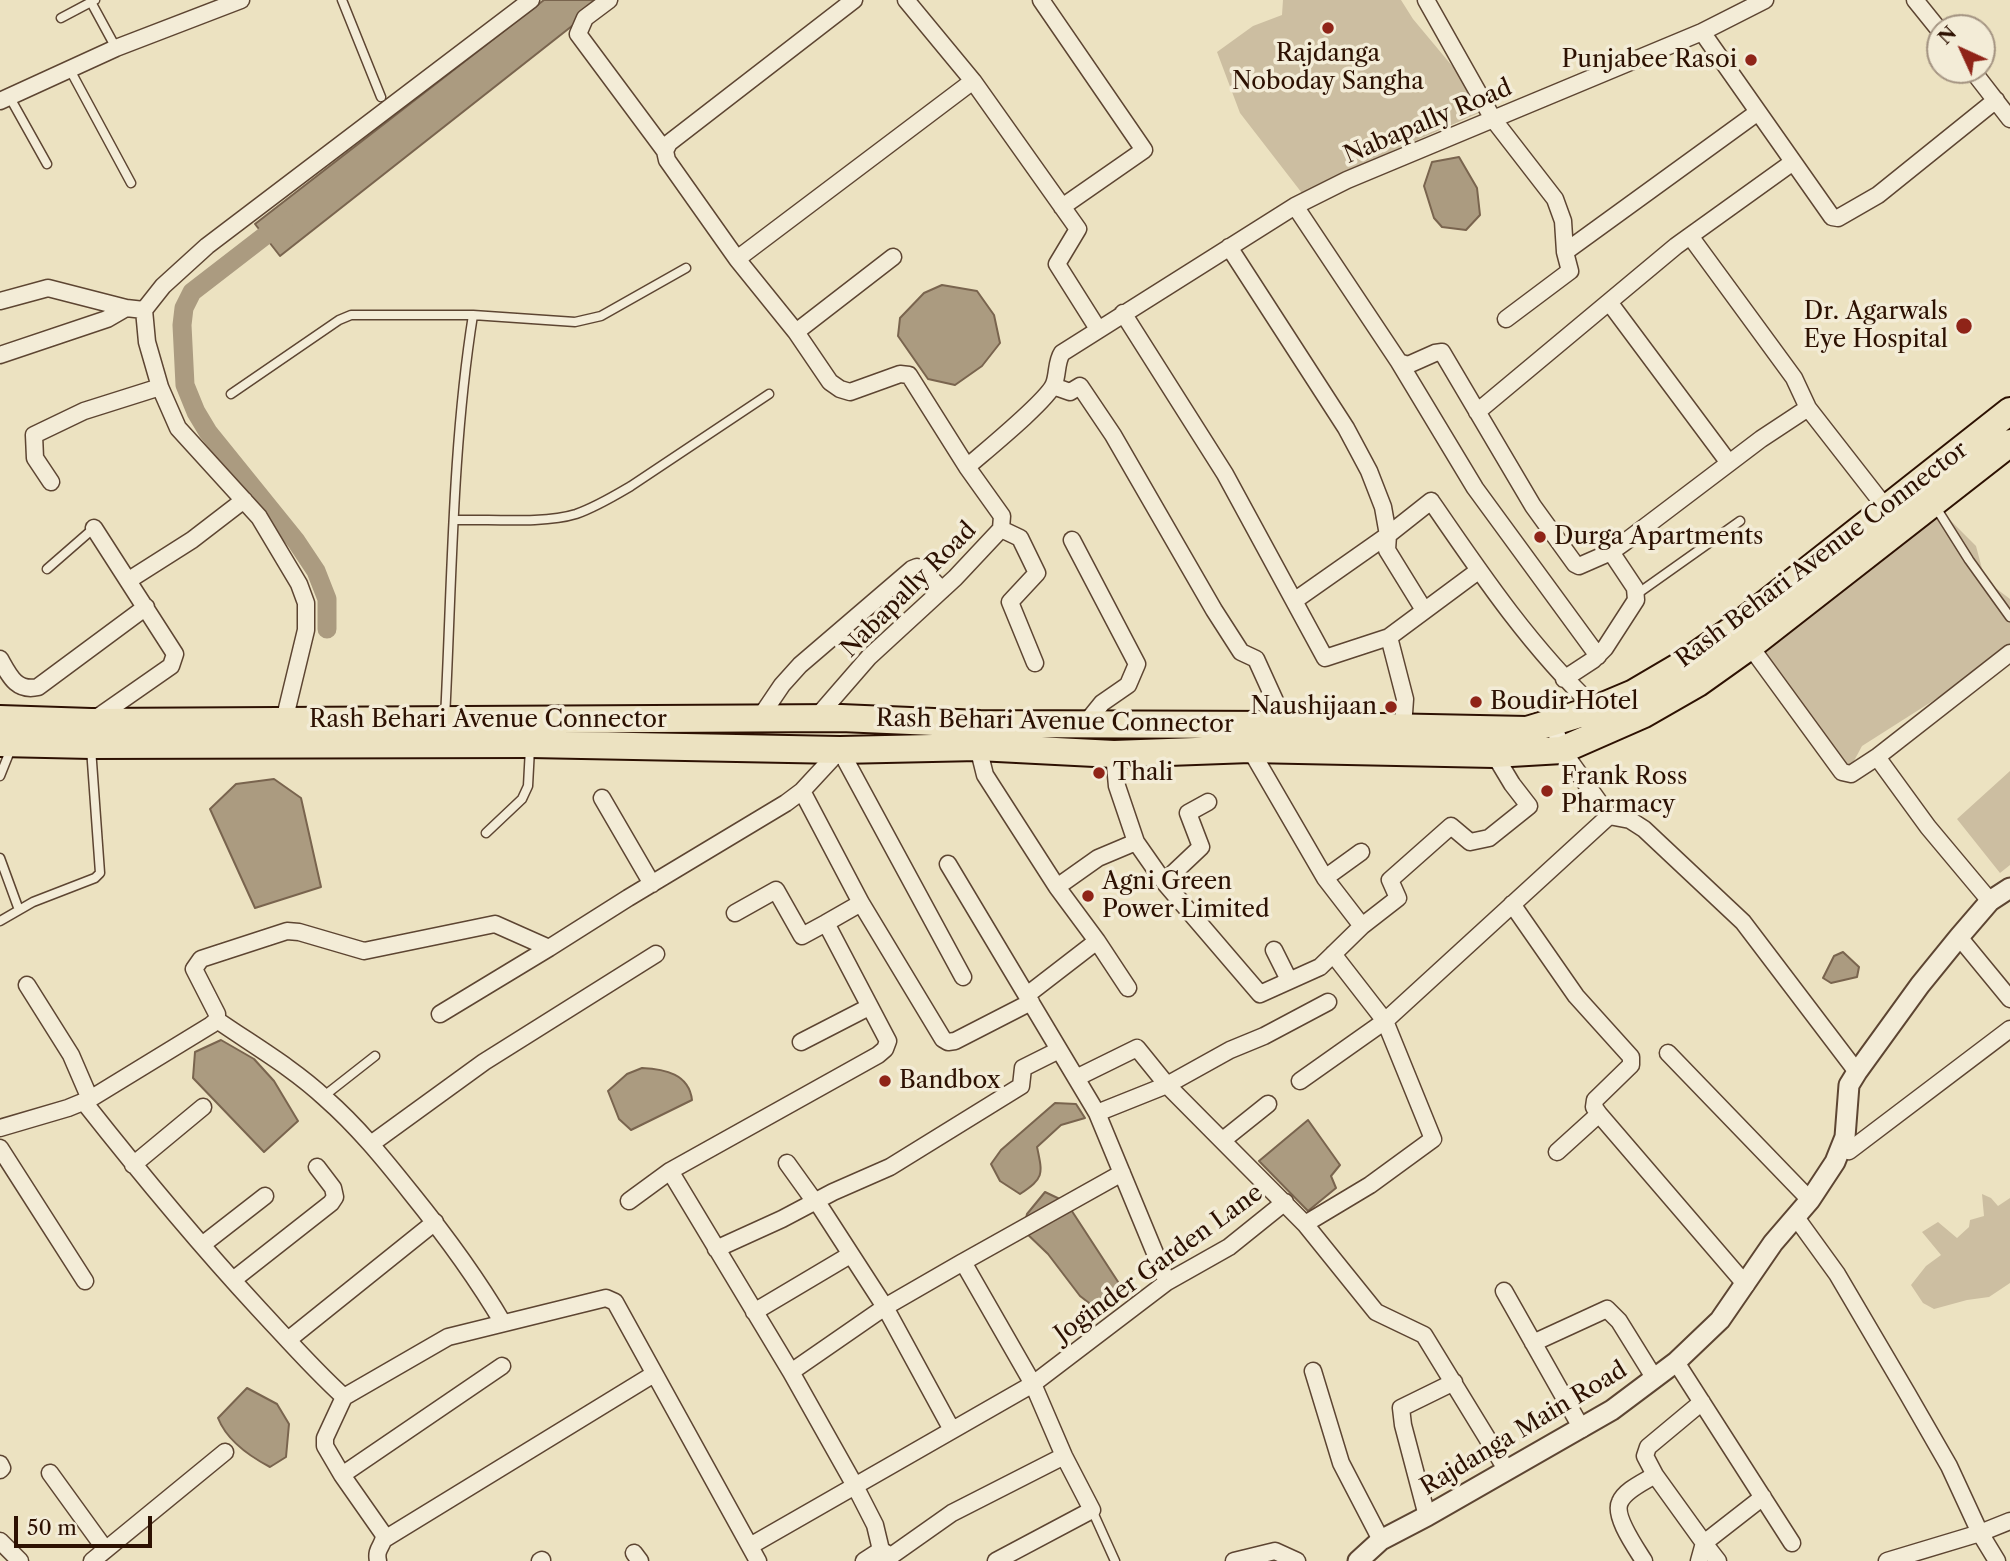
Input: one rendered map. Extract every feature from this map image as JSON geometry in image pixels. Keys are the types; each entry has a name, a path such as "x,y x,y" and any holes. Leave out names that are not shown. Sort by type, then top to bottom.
{"main road":[{"name":"Rash Behari Avenue Connector","path":"91,733 284,721 829,718 980,724 1286,725 1527,730 1595,709 1634,693 1685,663 1736,627 2010,411"},
{"name":"Rash Behari Avenue Connector","path":"0,719 41,732 530,744 840,750 978,747 1114,754 1250,749 1494,754 1562,750 1644,714 1698,683 1750,646 2010,443"},
{"name":"Rash Behari Avenue Connector","path":"6,743 41,732"}],"street":[{"path":"5,98 116,48 241,0"},
{"path":"284,721 306,630 306,603 299,584 258,517 181,433 160,387 147,342 144,310 163,286 207,246 531,0"},
{"path":"609,0 585,18 578,34 665,151 667,160 737,259 796,331 830,382 850,392 900,374 909,376 967,467"},
{"path":"665,151 669,143 854,0"},
{"path":"906,0 974,80 1078,229 1057,264 1098,329"},
{"path":"1041,0 1144,150 1062,207"},
{"path":"1426,0 1493,119 1555,200 1563,221 1565,252 1570,271 1506,319"},
{"name":"Nabapally Road","path":"829,718 869,657 942,590 1001,529 1002,516 967,467 1020,421 1054,386 1058,359 1062,353 1295,206 1347,180 1702,32 1765,0"},
{"path":"1915,0 1926,14"},
{"path":"1702,32 1832,217 1838,218 1878,195 1996,100"},
{"path":"737,259 974,80"},
{"path":"1983,84 2010,119"},
{"path":"1565,252 1758,112"},
{"path":"1477,412 1690,236 1793,162"},
{"path":"1295,206 1399,362 1475,488 1598,656"},
{"path":"1690,236 1794,378 1808,408 1886,508"},
{"path":"1229,247 1346,428 1369,471 1383,507 1388,536 1387,550 1424,610"},
{"path":"796,331 893,257"},
{"path":"0,301 48,288 144,310"},
{"path":"1609,302 1729,463"},
{"path":"0,355 107,319 126,308"},
{"path":"1123,313 1225,474 1325,658 1389,637 1478,571"},
{"path":"1399,362 1408,365 1442,352 1533,506 1574,564 1583,566 1611,552 1729,463 1808,408"},
{"path":"1054,386 1070,392 1080,386 1113,435 1214,610 1241,652 1255,659 1286,725"},
{"path":"51,482 35,458 34,435 84,411 160,387"},
{"path":"129,580 192,540 244,500"},
{"path":"1294,601 1388,536 1431,501 1478,571 1564,679 1595,709"},
{"path":"91,733 175,660 175,654 94,528"},
{"path":"1001,529 1020,538 1037,573 1010,602 1035,663"},
{"path":"1072,540 1137,664 1128,685 1102,703 1085,724"},
{"path":"1564,679 1598,656 1630,611 1637,594 1611,552"},
{"path":"760,719 782,685 800,665 912,569 922,569 942,590"},
{"path":"0,659 17,684 24,688 37,687 146,607"},
{"path":"1389,637 1405,699 1403,728"},
{"path":"1750,646 1842,772 1851,774 1877,757 2010,653"},
{"path":"829,718 840,750 963,978"},
{"path":"1553,723 1562,750 1609,816 1630,820 1644,829 1743,922 1857,1072"},
{"path":"978,747 985,775 1057,887 1128,988"},
{"path":"1250,749 1325,878 1362,926"},
{"path":"440,1014 802,791 840,750"},
{"path":"1114,754 1117,786 1136,842 1164,882 1213,936 1260,995 1320,967 1362,926 1398,898 1390,880 1451,826 1470,842 1489,838 1529,806 1494,754"},
{"path":"1877,757 1928,827 1990,901"},
{"path":"802,791 861,903 947,1042 955,1041 1029,999 1097,941"},
{"path":"602,798 652,884"},
{"path":"1164,882 1201,847 1188,813 1208,802"},
{"path":"1300,1081 1385,1021 1609,816"},
{"path":"1057,887 1098,858 1136,842"},
{"path":"1325,878 1362,852"},
{"path":"948,864 1097,1113 1167,1282"},
{"name":"Rajdanga Main Road","path":"1358,1561 1381,1540 1581,1429 1655,1379 1720,1320 1773,1243 1810,1200 1835,1162 1842,1147 1849,1085 1857,1072 1920,985 1959,937 1990,901 2010,889"},
{"path":"735,913 776,890 802,936 861,903"},
{"path":"1512,904 1576,996 1631,1058 1631,1065 1595,1100 1594,1107 1746,1285"},
{"path":"629,1201 670,1171 885,1049 888,1041 826,923"},
{"path":"217,1020 217,1014 195,974 196,964 278,933 299,932 363,951 495,924 549,948"},
{"path":"1959,937 2010,999"},
{"path":"1274,950 1289,981"},
{"path":"371,1144 484,1062 656,954"},
{"path":"1306,1224 1370,1185 1433,1139 1385,1021 1333,954"},
{"path":"27,985 71,1055 87,1100 133,1165 233,1280 344,1397"},
{"path":"1097,1113 1167,1085 1230,1050 1264,1036 1328,1002"},
{"path":"801,1042 869,1007"},
{"path":"217,1020 324,1096 371,1144 474,1274 503,1323"},
{"path":"0,1128 87,1100 217,1020"},
{"path":"1842,1147 1849,1151 2010,1029"},
{"path":"1076,1078 1137,1048 1167,1085 1285,1202"},
{"path":"716,1249 890,1167 1021,1086 1023,1068 1059,1050"},
{"path":"1668,1053 1810,1200"},
{"path":"1223,1140 1268,1104"},
{"path":"133,1165 203,1107"},
{"path":"1557,1152 1599,1114"},
{"path":"0,1148 85,1281"},
{"path":"787,1163 814,1202 819,1205 885,1307 952,1430"},
{"path":"233,1280 331,1203 335,1197 333,1188 317,1167"},
{"path":"670,1171 854,1484 875,1525 884,1555"},
{"path":"790,1373 885,1307 1122,1173"},
{"path":"202,1245 265,1196"},
{"name":"Joginder Garden Lane","path":"750,1546 854,1484 1033,1384 1167,1282 1229,1247 1285,1202 1306,1224 1376,1312 1424,1335 1506,1469"},
{"path":"1795,1216 1837,1274 1907,1393 1949,1465 1980,1533 1997,1561"},
{"path":"288,1340 435,1222"},
{"path":"754,1312 850,1255"},
{"path":"963,1262 1033,1384 1064,1456 1093,1510 996,1561"},
{"path":"1504,1291 1581,1429"},
{"path":"383,1540 384,1535 327,1452 325,1441 344,1397 448,1337 606,1297 611,1298 758,1561"},
{"path":"1533,1343 1607,1309 1619,1321 1655,1379"},
{"path":"1676,1362 1792,1543"},
{"path":"342,1475 502,1366"},
{"path":"1313,1371 1341,1463 1381,1540"},
{"path":"377,1561 377,1548 383,1540 654,1374"},
{"path":"1427,1516 1401,1408 1454,1382"},
{"path":"1702,1402 1648,1447 1645,1456 1655,1475 1718,1561"},
{"path":"92,1561 225,1452"},
{"path":"864,1561 884,1555 891,1556 952,1513 1064,1456"},
{"path":"0,1464 0,1470"},
{"path":"50,1473 105,1549"},
{"path":"1644,1561 1618,1515 1619,1503 1626,1494 1655,1475"},
{"path":"1699,1561 1704,1543 1762,1497"},
{"path":"1887,1561 1980,1533 2010,1521"},
{"path":"0,1541 20,1561"},
{"path":"1234,1561 1275,1551 1297,1561"}],"lane":[{"path":"342,0 380,97"},
{"path":"61,18 93,1 116,48"},
{"path":"69,68 131,183"},
{"path":"5,98 47,164"},
{"path":"231,394 351,314 473,315 586,320 601,316 685,268"},
{"path":"445,720 467,345 473,315"},
{"path":"455,520 556,518 577,513 610,499 631,486 769,394"},
{"path":"1932,502 2010,617"},
{"path":"1637,594 1740,521"},
{"path":"47,569 94,528"},
{"path":"0,921 19,910 95,878 100,873 91,733"},
{"path":"0,776 6,743"},
{"path":"485,832 522,799 526,792 530,744"},
{"path":"0,858 19,910"},
{"path":"324,1096 375,1056"},
{"path":"1093,1510 1115,1561"}],"shaded area":[{"path":"544,0 605,0 280,256 255,224"},
{"path":"1283,0 1401,0 1413,19 1488,109 1392,151 1305,197 1240,113 1217,52 1253,26 1282,15"},
{"path":"1459,157 1477,188 1480,215 1466,230 1442,227 1434,218 1424,186 1432,162"},
{"path":"942,285 977,291 994,315 1000,343 982,366 955,385 928,379 898,336 900,318 924,293"},
{"path":"1932,502 1976,546 1985,580 2010,599 2010,648 1983,669 1862,746 1848,772 1750,646"},
{"path":"2010,771 2010,865 2000,873 1957,819"},
{"path":"274,779 301,798 321,887 255,908 210,809 236,784"},
{"path":"1843,952 1859,967 1857,977 1831,983 1823,978 1834,956"},
{"path":"221,1040 254,1059 274,1081 298,1121 264,1152 193,1078 195,1052"},
{"path":"642,1068 667,1072 681,1079 690,1091 692,1100 631,1130 619,1119 608,1091 627,1074"},
{"path":"1055,1103 1076,1104 1085,1118 1061,1125 1037,1147 1040,1175 1034,1184 1020,1194 1000,1181 991,1164 1001,1150"},
{"path":"1308,1120 1340,1165 1331,1176 1336,1188 1308,1211 1259,1161"},
{"path":"1045,1192 1066,1202 1124,1291 1118,1304 1102,1313 1080,1296 1048,1254 1023,1230 1027,1214"},
{"path":"1982,1194 1991,1198 1998,1206 2010,1198 2010,1283 1989,1297 1934,1309 1923,1303 1911,1285 1926,1266 1941,1255 1922,1232 1938,1222 1957,1238 1969,1227 1970,1220 1984,1216"},
{"path":"247,1388 277,1404 289,1424 286,1457 270,1467 240,1447 227,1434 218,1418"}],"waterway":[{"path":"284,221 192,292 184,308 182,325 185,385 208,432 296,541 316,571 327,599 327,629"}],"place":[{"name":"Rajdanga Noboday Sangha","path":"1328,28"},
{"name":"Punjabee Rasoi","path":"1751,60"},
{"name":"Dr. Agarwals Eye Hospital","path":"1964,326"},
{"name":"Durga Apartments","path":"1540,537"},
{"name":"Boudir Hotel","path":"1476,702"},
{"name":"Naushijaan","path":"1391,707"},
{"name":"Thali","path":"1099,773"},
{"name":"Frank Ross Pharmacy","path":"1547,791"},
{"name":"Agni Green Power Limited","path":"1088,896"},
{"name":"Bandbox","path":"885,1081"}]}
